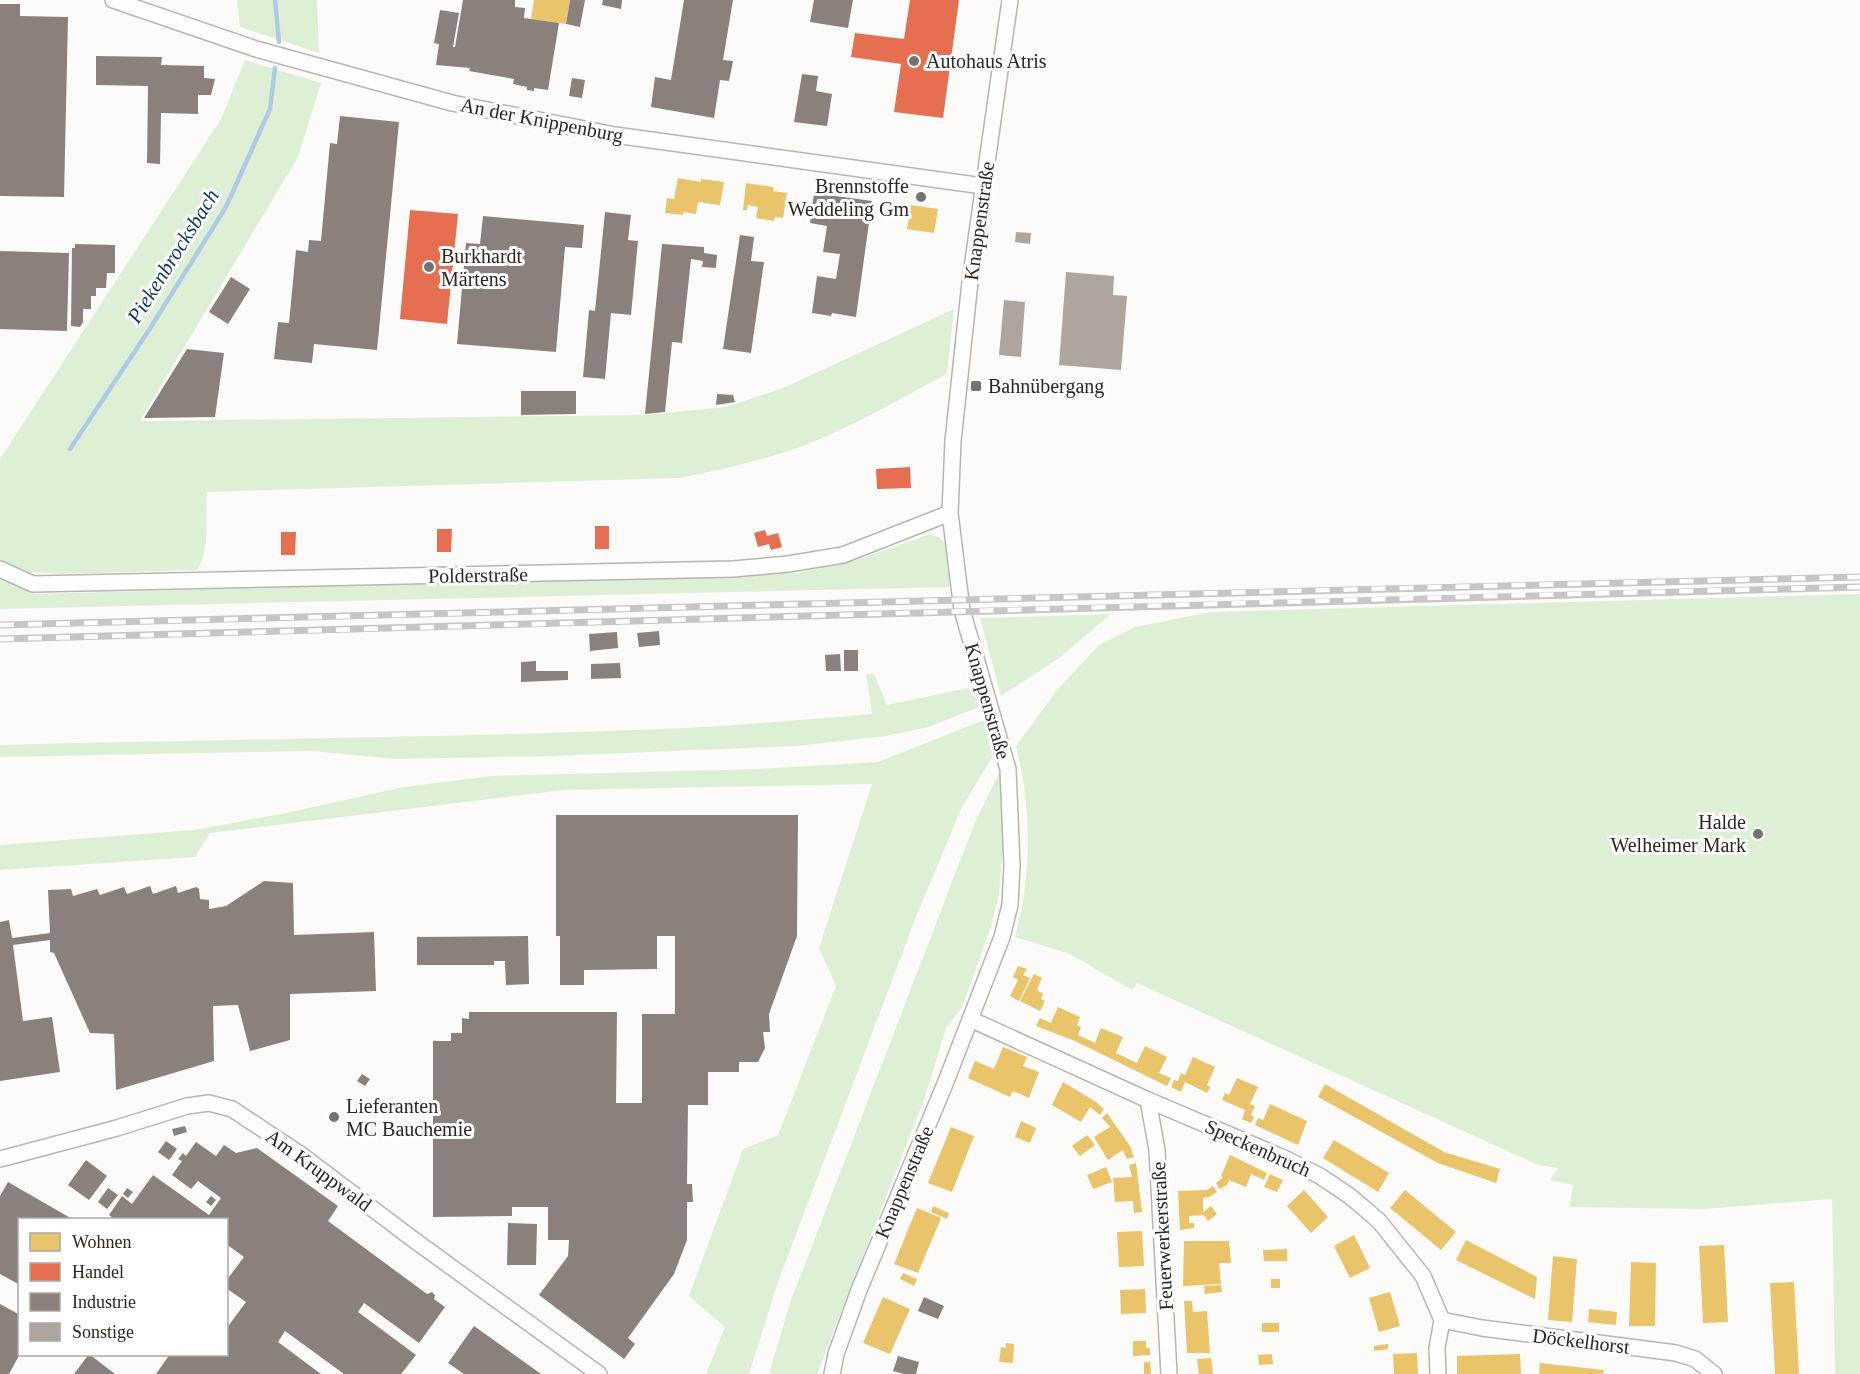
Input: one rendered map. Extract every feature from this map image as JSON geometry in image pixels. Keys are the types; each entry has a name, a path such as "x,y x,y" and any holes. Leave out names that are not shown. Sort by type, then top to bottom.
{"street":[{"name":"An der Knippenburg","path":"113,0 256,49 452,103 615,135 983,186"},
{"name":"Knappenstraße","path":"832,1374 836,1354 859,1290 970,1019 1002,937 1010,905 1012,866 1008,769 962,610 950,513 956,411 970,282 1010,0"},
{"name":"Polderstraße","path":"0,569 33,584 733,569 788,564 843,555 950,513"},
{"name":"Speckenbruch","path":"970,1019 1320,1176 1351,1197 1379,1221 1423,1276 1442,1320"},
{"name":"Feuerwerkerstraße","path":"1148,1100 1157,1150 1169,1374"},
{"name":"Am Kruppwald","path":"0,1159 117,1128 187,1106 209,1103 232,1109 300,1154 599,1374"},
{"path":"1438,1374 1437,1348 1442,1320"},
{"name":"Döckelhorst","path":"1442,1320 1482,1328 1676,1353 1695,1359 1714,1374"}],"green space":[{"path":"237,0 317,0 319,53 240,27"},
{"path":"245,60 321,83 298,157 140,421 644,415 726,407 783,388 954,309 947,374 826,437 792,450 728,468 680,478 207,492 206,542 197,570 62,574 29,572 0,560 0,459 221,119"},
{"path":"930,534 940,538 946,544 950,587 0,609 0,579 35,594 797,573 854,561"},
{"path":"1860,594 1860,1374 1835,1374 1832,1199 1704,1209 1569,1207 1573,1185 1550,1180 1558,1168 1538,1165 1137,983 1132,990 1070,954 1015,937 1025,889 1028,841 1025,794 1016,746 1057,690 1099,645 1135,627 1211,612"},
{"path":"1111,614 1059,658 1001,696 980,618"},
{"path":"866,674 874,674 887,705 968,688 982,706 928,727 886,736 797,746 554,756 396,759 312,751 0,757 0,745 683,728 872,714"},
{"path":"986,719 997,749 962,807 918,912 778,1282 749,1374 706,1374 725,1327 689,1296 743,1149 778,1135 836,986 819,948 872,784 564,790 210,833 195,857 0,870 0,845 194,830 286,813 404,787 491,776 759,769 878,762"},
{"path":"1001,769 1003,846 999,894 991,927 962,1008 946,1028 925,1097 817,1374 769,1374 790,1303 975,822"}],"building: Wohnen":[{"path":"534,0 570,0 566,24 531,19"},
{"path":"678,178 701,182 701,179 724,182 720,205 698,202 696,214 665,213 667,198 674,199"},
{"path":"746,183 773,187 773,191 787,193 783,218 775,217 774,221 756,218 758,207 748,205 747,210 743,210"},
{"path":"911,205 938,209 934,233 907,229"},
{"path":"1018,966 1027,969 1023,975 1030,978 1019,1001 1010,996 1018,980 1013,977"},
{"path":"1034,974 1042,978 1037,990 1043,994 1041,999 1045,1001 1040,1011 1020,1001"},
{"path":"1058,1007 1080,1017 1077,1025 1081,1027 1078,1035 1095,1043 1101,1028 1123,1037 1116,1053 1137,1063 1145,1046 1167,1057 1159,1073 1171,1078 1167,1086 1075,1041 1036,1026 1040,1018 1051,1023"},
{"path":"1003,1047 1027,1057 1023,1066 1039,1072 1029,1098 1013,1091 1010,1097 968,1078 975,1061 994,1069"},
{"path":"1193,1057 1215,1067 1207,1085 1210,1087 1207,1093 1185,1082 1181,1092 1171,1087 1174,1080 1178,1081 1181,1073 1185,1075"},
{"path":"1237,1078 1258,1087 1250,1104 1255,1106 1251,1115 1254,1117 1251,1123 1242,1119 1245,1110 1222,1100 1225,1093 1229,1095"},
{"path":"1063,1082 1104,1109 1100,1115 1090,1107 1081,1122 1052,1105"},
{"path":"1325,1084 1444,1152 1500,1169 1496,1183 1438,1163 1318,1097"},
{"path":"1270,1104 1307,1121 1298,1145 1255,1125 1258,1118 1263,1120"},
{"path":"1107,1113 1130,1146 1134,1157 1127,1159 1123,1150 1108,1160 1100,1147 1094,1137 1110,1127 1102,1118"},
{"path":"1021,1121 1036,1128 1030,1143 1015,1137"},
{"path":"951,1127 974,1136 952,1192 928,1183"},
{"path":"1087,1135 1095,1145 1080,1156 1072,1146"},
{"path":"1334,1140 1389,1173 1378,1192 1323,1158"},
{"path":"1230,1155 1267,1173 1264,1180 1251,1174 1246,1187 1229,1180 1228,1184 1220,1189 1216,1183 1223,1177 1221,1176"},
{"path":"1136,1163 1142,1212 1134,1213 1133,1201 1115,1202 1113,1178 1132,1177 1129,1165"},
{"path":"1106,1167 1112,1182 1093,1189 1087,1175"},
{"path":"1270,1174 1283,1180 1277,1192 1264,1187"},
{"path":"1213,1186 1217,1192 1203,1198 1203,1212 1211,1206 1217,1214 1208,1221 1204,1215 1189,1216 1189,1223 1194,1223 1194,1228 1180,1230 1178,1191 1207,1190"},
{"path":"1304,1190 1328,1217 1311,1233 1287,1206"},
{"path":"1405,1190 1456,1232 1441,1250 1390,1208"},
{"path":"933,1206 949,1213 947,1219 931,1212"},
{"path":"917,1208 941,1218 918,1273 894,1264"},
{"path":"1142,1231 1144,1266 1119,1267 1117,1232"},
{"path":"1354,1235 1370,1268 1350,1278 1334,1246"},
{"path":"1466,1240 1537,1277 1535,1299 1456,1260"},
{"path":"1184,1241 1229,1241 1231,1263 1219,1263 1221,1284 1183,1286"},
{"path":"1724,1245 1728,1322 1703,1323 1699,1246"},
{"path":"1287,1249 1287,1261 1264,1261 1263,1250"},
{"path":"1553,1256 1577,1259 1572,1322 1548,1320"},
{"path":"1631,1262 1656,1263 1655,1326 1629,1326"},
{"path":"903,1273 917,1279 914,1286 900,1279"},
{"path":"1271,1279 1280,1279 1280,1288 1271,1288"},
{"path":"1794,1282 1799,1374 1775,1374 1770,1283"},
{"path":"1221,1285 1222,1292 1205,1294 1204,1286"},
{"path":"1145,1289 1146,1313 1121,1314 1120,1290"},
{"path":"1390,1292 1400,1326 1379,1332 1369,1298"},
{"path":"883,1297 910,1309 890,1354 863,1343"},
{"path":"1184,1301 1192,1301 1193,1312 1207,1311 1210,1353 1187,1353"},
{"path":"1589,1309 1617,1312 1616,1325 1588,1322"},
{"path":"1262,1323 1279,1323 1279,1332 1262,1332"},
{"path":"1133,1341 1146,1341 1146,1348 1150,1348 1150,1355 1133,1356"},
{"path":"1006,1343 1014,1344 1013,1363 999,1362 1001,1347 1006,1348"},
{"path":"1388,1344 1388,1349 1374,1351 1374,1346"},
{"path":"1417,1353 1418,1374 1394,1374 1393,1354"},
{"path":"1272,1354 1273,1364 1259,1365 1258,1355"},
{"path":"1520,1354 1521,1374 1457,1374 1457,1356"},
{"path":"1211,1358 1213,1374 1199,1374 1197,1359"},
{"path":"1144,1362 1150,1362 1151,1374 1144,1374"},
{"path":"1540,1363 1604,1370 1603,1374 1539,1374"}],"building: Handel":[{"name":"Autohaus Atris","path":"910,0 959,0 943,118 894,112 901,64 851,57 855,33 904,39"},
{"name":"Burkhardt Märtens","path":"410,210 458,214 447,324 400,319"},
{"path":"910,467 911,488 877,489 876,469"},
{"path":"595,526 609,526 609,549 595,549"},
{"path":"437,529 452,529 451,552 437,552"},
{"path":"765,530 767,536 778,533 782,547 771,550 769,544 758,547 754,533"},
{"path":"281,532 296,532 295,555 281,555"}],"building: Industrie":[{"path":"463,0 515,0 515,7 525,8 524,18 559,23 548,90 534,88 534,91 527,90 527,87 513,84 514,79 469,71 470,68 436,65 439,44 434,43 440,10 459,13 453,47 455,47"},
{"path":"570,0 585,0 580,27 566,24"},
{"path":"603,0 622,0 621,9 602,5"},
{"path":"684,0 733,0 723,60 733,61 729,81 720,80 714,118 651,107 655,77 671,80"},
{"path":"814,0 853,0 848,28 810,22"},
{"path":"0,4 20,4 20,16 68,17 64,197 0,196"},
{"path":"96,56 162,57 161,65 204,66 204,78 215,79 211,95 198,95 198,114 161,113 160,164 147,163 148,86 96,85"},
{"path":"802,74 818,76 816,91 832,94 827,126 794,122"},
{"path":"572,78 585,80 582,98 569,96"},
{"path":"340,116 399,122 377,350 314,344 312,363 274,359 278,322 289,323 296,250 308,252 309,240 321,241 330,143 337,144"},
{"path":"814,193 872,201 856,317 832,313 831,316 812,313 817,276 836,279 840,254 823,252 827,226 810,223"},
{"path":"605,212 631,215 628,240 638,241 631,315 611,313 605,379 583,377 589,310 595,311"},
{"path":"483,216 584,225 582,248 565,247 556,352 457,344 466,243 480,244"},
{"path":"740,235 754,237 751,261 764,262 751,353 723,349"},
{"path":"75,244 115,245 115,273 107,273 106,288 96,288 96,296 91,296 91,309 83,309 83,322 80,327 71,326 72,248 75,248"},
{"path":"662,244 704,247 704,253 717,255 716,268 702,267 703,261 691,259 682,343 672,342 665,412 645,414"},
{"path":"0,251 69,253 67,331 0,329"},
{"path":"231,277 250,289 228,324 209,312"},
{"path":"187,349 224,353 215,417 144,418"},
{"path":"521,391 576,391 576,414 521,415"},
{"path":"717,394 733,395 735,402 716,405"},
{"path":"659,631 660,645 639,647 637,633"},
{"path":"617,632 618,648 590,651 589,634"},
{"path":"844,650 858,650 858,671 844,671"},
{"path":"840,654 841,671 826,671 825,655"},
{"path":"536,661 536,671 568,671 568,680 521,682 521,662"},
{"path":"620,663 621,678 591,679 591,664"},
{"path":"556,815 798,815 797,936 769,1014 770,1032 763,1032 765,1048 758,1062 739,1062 739,1072 708,1072 708,1105 688,1105 687,1184 692,1184 693,1202 687,1202 687,1240 674,1274 628,1338 635,1344 624,1359 539,1295 568,1256 569,1240 548,1240 548,1207 512,1207 512,1216 433,1217 433,1041 451,1041 451,1033 462,1033 462,1018 469,1019 469,1012 617,1012 616,1103 642,1103 642,1014 675,1014 675,936 657,936 657,969 584,970 584,985 560,985 560,936 556,936"},
{"path":"264,881 293,883 294,935 374,932 376,991 290,994 290,1040 250,1051 238,1005 213,1006 214,1061 116,1090 114,1034 90,1033 54,953 50,952 50,940 13,945 23,1021 52,1017 60,1072 0,1081 0,922 9,920 12,938 50,933 48,890 71,889 73,896 97,889 100,895 124,887 127,894 150,886 153,894 176,886 178,893 196,887 199,889 200,899 209,900 209,909 226,906"},
{"path":"528,936 529,984 506,985 505,961 494,961 494,965 417,965 417,937"},
{"path":"362,1074 370,1079 365,1086 357,1081"},
{"path":"185,1126 187,1132 174,1136 172,1129"},
{"path":"166,1141 177,1149 169,1160 158,1152"},
{"path":"196,1142 216,1156 224,1145 236,1153 257,1148 338,1206 328,1221 427,1294 432,1292 435,1295 434,1299 445,1307 419,1343 364,1303 358,1312 416,1355 401,1374 344,1374 285,1331 278,1342 321,1374 156,1374 169,1356 228,1356 228,1325 246,1302 228,1289 228,1278 244,1257 228,1245 228,1218 113,1218 109,1215 122,1196 132,1204 153,1175 209,1215 221,1198 198,1181 191,1189 172,1175 182,1161 178,1159 183,1153 186,1156"},
{"path":"86,1160 107,1176 89,1200 68,1185"},
{"path":"8,1182 71,1218 18,1218 18,1284 0,1274 0,1196"},
{"path":"108,1188 118,1195 107,1209 98,1202"},
{"path":"127,1188 133,1192 128,1198 123,1194"},
{"path":"211,1196 216,1200 211,1206 206,1202"},
{"path":"508,1223 537,1224 536,1265 507,1265"},
{"path":"924,1297 944,1306 938,1319 918,1311"},
{"path":"0,1304 18,1314 19,1356 9,1374 0,1374"},
{"path":"474,1326 541,1374 464,1374 448,1363"},
{"path":"88,1356 92,1356 115,1374 74,1374"},
{"path":"898,1356 919,1362 916,1374 893,1371"}],"building: Sonstige":[{"path":"1016,232 1031,233 1030,244 1015,242"},
{"path":"1066,272 1114,276 1113,295 1127,296 1121,370 1059,365"},
{"path":"1004,300 1025,302 1021,357 999,355"}],"waterway":[{"name":"Piekenbrocksbach","path":"275,0 279,42"},
{"name":"Piekenbrocksbach","path":"70,449 149,330 226,207 270,109 275,68"}],"railway":[{"path":"0,625 1860,577"},
{"path":"0,639 1860,587"}],"place":[{"name":"Autohaus Atris","path":"914,61"},
{"name":"Brennstoffe Weddeling Gm","path":"921,197"},
{"name":"Burkhardt Märtens","path":"429,267"},
{"name":"Bahnübergang","path":"976,386"},
{"name":"Halde Welheimer Mark","path":"1758,834"},
{"name":"Lieferanten MC Bauchemie","path":"334,1117"}]}
